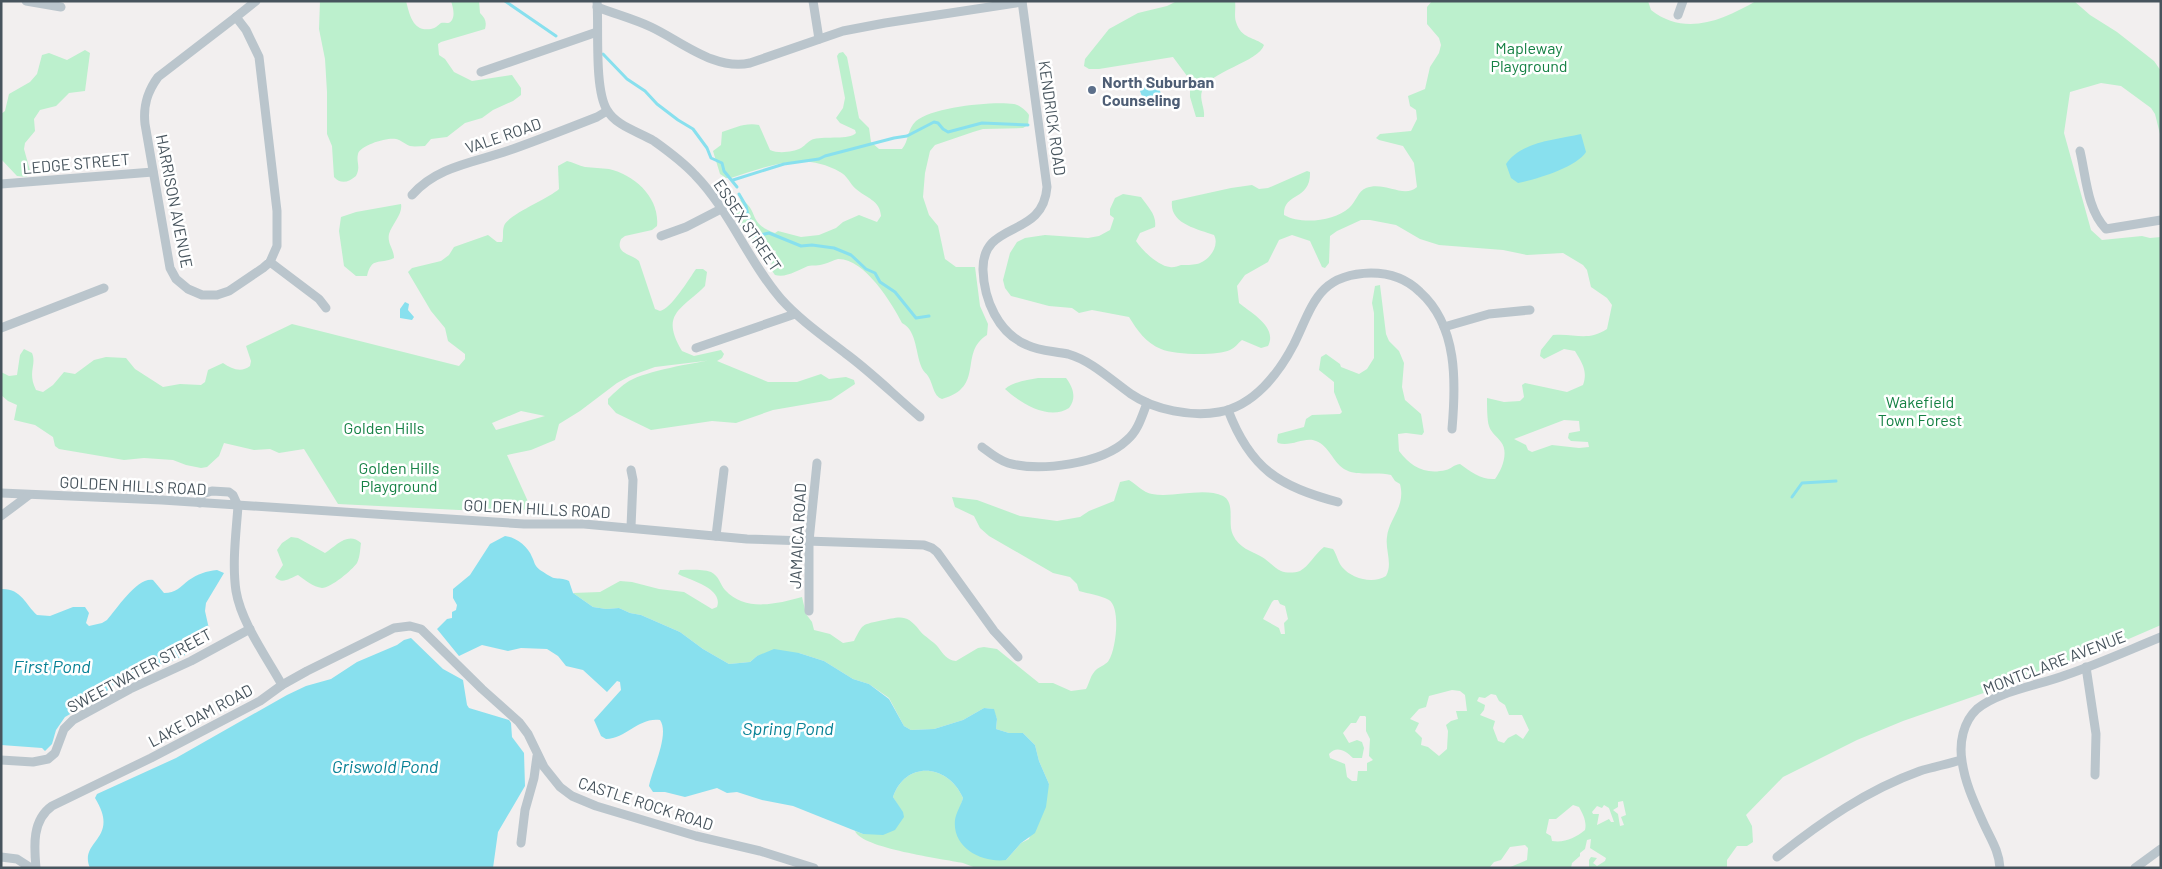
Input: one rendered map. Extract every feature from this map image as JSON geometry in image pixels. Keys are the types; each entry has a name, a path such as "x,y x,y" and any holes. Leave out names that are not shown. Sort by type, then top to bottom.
{"street":[{"path":"26,1 62,7"},
{"name":"HARRISON AVENUE","path":"256,1 166,69 151,86 144,112 152,172 170,268 176,279 185,287 198,294 217,295 229,291 270,262"},
{"path":"813,1 819,39"},
{"path":"1678,15 1683,1"},
{"path":"607,111 601,86 597,4 651,27 714,59 732,64 746,64 819,39 885,22 1022,2"},
{"name":"KENDRICK ROAD","path":"1022,2 1042,142 1046,196 1042,208 1033,219 1004,233 990,245 983,266 988,299 999,322 1006,331 1032,347 1078,358 1147,403 1190,412 1212,413 1228,410 1253,396 1270,380 1290,351 1314,301 1326,288 1340,279 1359,274 1375,273 1404,280 1424,295 1434,307 1444,327 1454,375 1452,429"},
{"path":"236,17 255,45 261,70 278,231 277,246 270,262 319,298 326,308"},
{"path":"481,72 597,32"},
{"name":"VALE ROAD","path":"412,195 425,181 438,174 514,149 597,117 607,111"},
{"name":"ESSEX STREET","path":"607,111 620,123 652,140 680,162 707,188 764,276 795,314 846,354 920,417"},
{"path":"2080,151 2098,222 2106,229 2161,220"},
{"name":"LEDGE STREET","path":"1,184 152,172"},
{"path":"661,236 693,224 721,209"},
{"path":"1,328 104,288"},
{"path":"1444,327 1494,312 1530,310"},
{"path":"696,348 795,314"},
{"path":"982,447 1001,460 1025,466 1056,466 1087,460 1126,442 1137,426 1147,403"},
{"path":"1228,410 1242,442 1257,461 1271,474 1301,492 1338,502"},
{"name":"JAMAICA ROAD","path":"809,611 809,541 817,463"},
{"path":"631,470 633,480 631,527"},
{"path":"716,536 724,470"},
{"path":"200,503 201,496 204,493 225,491 233,495 238,506 236,587 239,600 250,629 282,685"},
{"name":"GOLDEN HILLS ROAD","path":"1,493 200,503 524,524 572,523 716,536 924,545 932,548 994,631 1018,657"},
{"path":"1,516 29,494"},
{"name":"LAKE DAM ROAD","path":"36,868 36,832 40,821 48,809 247,709 282,685 335,656 394,628 410,626 421,629"},
{"name":"SWEETWATER STREET","path":"1,760 34,762 48,759 57,750 62,733 69,722 130,689 184,665 250,629"},
{"name":"CASTLE ROCK ROAD","path":"421,629 519,722 528,734 537,756 560,787 567,793 585,802 696,836 760,851 814,868"},
{"name":"MONTCLARE AVENUE","path":"2000,868 1998,853 1974,803 1961,760 1960,747 1963,734 1971,716 1991,700 2086,667 2161,637"},
{"path":"2086,667 2096,734 2095,775"},
{"path":"521,843 525,810 534,778 537,756"},
{"path":"1777,857 1841,810 1878,790 1921,771 1961,760"},
{"path":"2135,868 2161,849"},
{"path":"1,856 17,859 31,868"}],"green space":[{"path":"320,1 406,1 413,22 420,28 433,29 441,23 451,22 454,13 451,1 479,1 480,13 486,22 485,29 441,42 438,44 439,55 445,59 454,72 472,81 512,75 521,88 521,95 482,118 465,123 447,137 431,139 425,146 410,146 392,139 381,140 369,145 358,154 356,176 348,181 339,181 334,177 332,146 327,134 325,59 319,29"},
{"path":"1177,1 1235,1 1235,20 1238,28 1245,35 1264,45 1253,57 1223,72 1206,84 1201,94 1204,117 1196,117 1190,97 1190,80 1173,57 1099,69 1089,69 1084,66 1085,59 1109,29 1138,13 1167,6"},
{"path":"1432,1 1648,1 1651,10 1664,18 1677,23 1690,24 1704,23 1717,19 1756,1 2074,1 2090,15 2117,32 2154,61 2161,71 2161,138 2155,114 2151,108 2121,86 2101,83 2070,92 2064,133 2091,230 2102,240 2142,236 2150,238 2161,237 2161,625 2087,657 1903,721 1857,740 1783,777 1746,815 1752,826 1753,842 1747,846 1737,846 1727,860 1727,868 1589,868 1591,857 1597,858 1593,863 1597,866 1605,861 1606,858 1590,848 1591,839 1587,840 1585,849 1572,863 1571,868 1508,868 1527,860 1528,848 1525,845 1510,847 1501,860 1494,862 1489,868 976,868 963,863 887,848 872,843 855,831 863,834 902,812 893,797 899,785 907,777 917,772 938,773 948,778 956,787 963,798 960,808 1006,860 1021,843 1029,839 1049,784 1039,761 1035,745 1023,733 1009,733 996,729 997,719 993,709 984,708 963,720 934,729 911,730 904,726 889,698 869,684 853,679 824,661 799,653 757,656 750,662 729,664 703,649 680,632 641,615 619,608 593,607 573,593 600,592 620,581 632,582 659,589 684,592 712,609 717,607 718,600 711,590 678,574 680,570 707,571 716,576 725,590 733,597 752,604 772,604 802,597 806,614 812,622 814,630 830,634 843,643 854,641 861,628 873,622 893,618 907,619 950,659 956,661 978,648 997,649 1039,683 1053,683 1071,691 1086,689 1091,676 1097,669 1107,663 1112,655 1116,629 1113,604 1106,598 1079,591 1077,584 1070,577 1053,573 989,536 980,528 974,516 955,507 952,497 977,500 1020,516 1057,521 1080,517 1089,511 1114,501 1120,482 1129,480 1152,494 1215,493 1223,496 1229,503 1231,530 1239,543 1281,571 1300,571 1324,547 1333,549 1339,563 1351,575 1369,580 1386,576 1389,567 1388,530 1401,499 1400,484 1391,475 1355,473 1344,469 1316,441 1307,440 1283,444 1277,441 1278,434 1304,427 1306,419 1312,415 1340,414 1342,412 1334,392 1334,382 1319,370 1321,357 1326,354 1340,364 1341,367 1359,374 1367,369 1374,358 1374,313 1372,303 1375,286 1380,285 1386,334 1389,341 1399,351 1404,363 1402,387 1405,400 1421,414 1424,432 1422,435 1398,434 1399,451 1408,461 1425,470 1446,470 1460,464 1481,477 1495,479 1502,466 1504,451 1501,442 1489,426 1487,398 1504,402 1520,401 1524,397 1522,385 1525,383 1567,392 1583,385 1585,371 1575,351 1564,349 1544,359 1540,356 1541,350 1553,335 1587,336 1607,329 1612,305 1607,298 1591,287 1587,270 1583,265 1563,253 1527,255 1503,250 1439,245 1420,239 1396,225 1361,220 1330,236 1329,263 1325,268 1322,267 1310,241 1292,235 1279,240 1268,262 1245,275 1237,286 1239,303 1262,321 1266,327 1270,339 1268,346 1261,348 1242,340 1230,350 1206,354 1176,353 1161,349 1146,340 1129,317 1092,310 1079,313 1072,308 1049,306 1011,296 1005,288 1003,280 1010,253 1017,242 1025,238 1045,235 1088,238 1099,236 1110,230 1114,218 1110,215 1110,209 1115,198 1123,194 1141,197 1155,219 1155,227 1140,233 1136,241 1146,253 1160,264 1173,267 1195,264 1206,260 1216,244 1214,235 1193,228 1180,220 1172,209 1172,201 1252,185 1259,189 1268,188 1307,171 1310,172 1306,188 1288,203 1284,215 1308,221 1327,219 1343,212 1351,206 1366,188 1373,186 1406,191 1417,187 1414,163 1403,146 1376,138 1380,134 1411,131 1417,119 1416,110 1410,106 1408,96 1425,89 1430,67 1439,53 1441,45 1439,38 1427,24 1427,7","holes":["1564,420 1579,421 1580,431 1569,433 1568,438 1571,441 1588,442 1589,447 1579,448 1552,445 1532,452 1528,450 1526,445 1514,439","1278,600 1280,604 1285,606 1288,619 1284,623 1285,634 1281,634 1279,628 1263,619 1272,602","1452,690 1460,691 1465,695 1467,711 1456,711 1458,719 1446,725 1448,731 1447,749 1439,756 1428,747 1421,745 1422,738 1415,731 1419,723 1410,719 1419,709 1426,707 1429,696","1491,694 1496,695 1499,701 1505,705 1509,715 1522,715 1529,730 1523,739 1516,734 1508,738 1504,743 1498,741 1493,728 1495,721 1480,715 1485,705 1477,701 1479,697 1485,698","1360,716 1366,717 1366,731 1370,739 1369,756 1373,760 1367,763 1367,771 1358,771 1357,781 1352,781 1347,777 1345,764 1330,758 1329,754 1338,749 1353,758 1362,758 1364,748 1362,742 1357,740 1349,743 1343,733 1351,723 1356,723","1623,801 1626,815 1621,817 1624,825 1620,826 1618,814 1613,810 1618,807 1618,802","1573,805 1579,807 1582,812 1585,830 1570,839 1552,841 1551,836 1546,833 1549,819 1556,819","1604,805 1609,808 1614,822 1611,822 1609,819 1597,825 1599,814 1593,814 1592,812 1597,806 1602,808"]},
{"path":"85,50 90,53 85,91 69,93 56,106 40,110 34,119 35,131 25,143 24,149 31,174 26,177 17,176 1,159 1,114 5,111 9,94 30,82 37,74 42,55 49,53 67,60"},
{"path":"843,52 847,57 859,118 869,128 871,142 879,149 902,149 913,124 924,116 935,112 978,104 1004,103 1018,105 1029,115 1028,125 1023,128 983,129 935,145 930,151 925,173 923,197 929,215 938,226 945,259 956,267 975,267 980,306 988,324 987,335 979,342 974,351 968,378 964,386 955,394 942,399 937,395 930,379 920,364 911,332 902,323 876,283 867,274 858,266 838,259 822,265 808,266 788,275 775,275 770,268 776,251 753,240 742,229 734,215 731,203 742,200 751,209 757,221 766,229 775,233 778,231 801,237 819,235 859,215 877,222 881,216 878,206 856,189 842,173 813,162 772,165 726,178 720,174 713,151 721,145 722,132 745,125 759,125 770,150 778,152 798,149 814,139 843,137 856,133 855,130 840,123 836,118 843,108 845,98 837,56"},
{"path":"567,161 585,167 609,169 619,172 636,182 650,197 657,216 657,226 652,230 625,236 621,239 620,248 624,253 639,261 655,309 660,311 669,305 680,293 696,269 703,269 707,272 705,286 682,307 673,320 675,338 682,351 694,356 721,350 724,354 717,361 768,382 797,382 821,374 829,379 846,377 854,380 855,384 831,400 773,410 736,423 712,421 651,430 616,413 608,404 608,399 623,385 637,377 670,368 713,360 655,367 630,376 559,424 555,440 531,450 507,455 530,506 519,513 338,504 304,449 279,453 270,449 254,450 224,443 219,456 207,467 201,468 173,460 144,458 124,460 59,449 55,446 53,437 35,425 14,420 17,405 1,395 1,372 9,376 17,375 20,355 24,349 32,353 33,384 36,390 43,392 53,385 64,372 75,374 94,360 106,357 126,358 135,369 163,387 180,384 201,385 205,382 208,370 223,363 236,369 250,366 251,361 246,346 292,324 459,366 465,359 465,354 448,341 445,328 431,311 408,272 412,268 441,261 449,255 454,247 488,235 497,242 502,242 503,228 512,217 559,189 558,166","holes":["521,411 545,416 496,430 492,423"]},
{"path":"401,204 399,215 389,234 394,258 374,263 367,276 356,276 344,266 339,231 341,217 356,212"},
{"path":"1038,378 1066,378 1071,385 1073,393 1073,400 1069,408 1053,412 1035,409 1005,389 1016,383"},
{"path":"291,537 298,538 325,553 342,541 347,539 356,540 361,543 358,561 336,582 322,588 309,583 298,575 286,580 280,580 275,577 283,565 277,550 282,543"}],"water":[{"path":"1144,87 1151,89 1158,87 1161,93 1152,98 1143,99 1140,91"},
{"path":"1581,134 1586,152 1574,163 1545,176 1518,183 1511,178 1506,164 1521,150 1540,143"},
{"path":"405,302 409,304 408,310 414,317 412,320 400,318 400,309"},
{"name":"Spring Pond","path":"505,536 517,540 524,546 540,570 552,577 569,581 573,593 593,607 619,608 641,615 680,632 703,649 729,664 750,662 757,656 774,649 799,653 824,661 853,679 869,684 889,699 904,726 911,730 934,729 963,720 984,708 994,709 997,719 996,729 1009,733 1023,733 1035,745 1039,761 1049,784 1046,807 1035,833 1021,843 1006,860 988,859 971,852 958,839 955,830 955,820 963,798 948,778 938,773 927,771 917,772 907,777 899,785 893,797 903,812 904,817 895,830 883,835 863,834 793,806 762,800 737,792 727,793 717,788 685,797 665,792 653,792 649,786 662,743 663,726 660,720 639,724 620,735 606,739 601,736 594,720 621,690 620,682 617,681 607,692 583,670 566,666 558,656 547,649 521,648 508,651 482,645 459,656 437,629 447,619 452,618 452,612 456,610 457,605 453,598 453,589 470,575 490,544"},
{"name":"First Pond","path":"217,570 224,573 206,603 205,611 209,629 189,638 185,655 164,664 146,666 119,680 94,703 65,717 56,730 52,744 45,751 42,748 1,745 1,589 8,589 18,594 37,615 50,616 73,607 85,607 89,613 86,623 89,626 107,620 140,583 153,580 164,593 168,593 178,589 199,574"},
{"name":"Griswold Pond","path":"411,638 443,669 463,680 469,708 509,720 512,737 524,753 525,786 498,832 493,868 90,868 89,851 102,831 104,823 102,812 95,798 97,794 176,758 287,695 306,686 331,679 357,662"}],"waterway":[{"path":"505,1 556,36"},
{"path":"603,54 627,79 645,91 657,104 678,120 693,129 707,148 711,158 722,163 724,171 737,187"},
{"path":"733,180 784,164 819,159 907,136 934,122 938,123 948,132 982,123 1028,125"},
{"path":"739,194 746,206 751,228 756,236 769,233 801,246 812,245 834,248 851,255 866,269 875,273 880,282 895,292 916,318 929,316"},
{"path":"1792,497 1802,483 1836,481"}],"place":[{"name":"North Suburban Counseling","path":"1092,90"}],"park label":[{"name":"Mapleway Playground","path":"1529,56"},
{"name":"Wakefield Town Forest","path":"1920,410"},
{"name":"Golden Hills","path":"384,427"},
{"name":"Golden Hills Playground","path":"399,476"}]}
